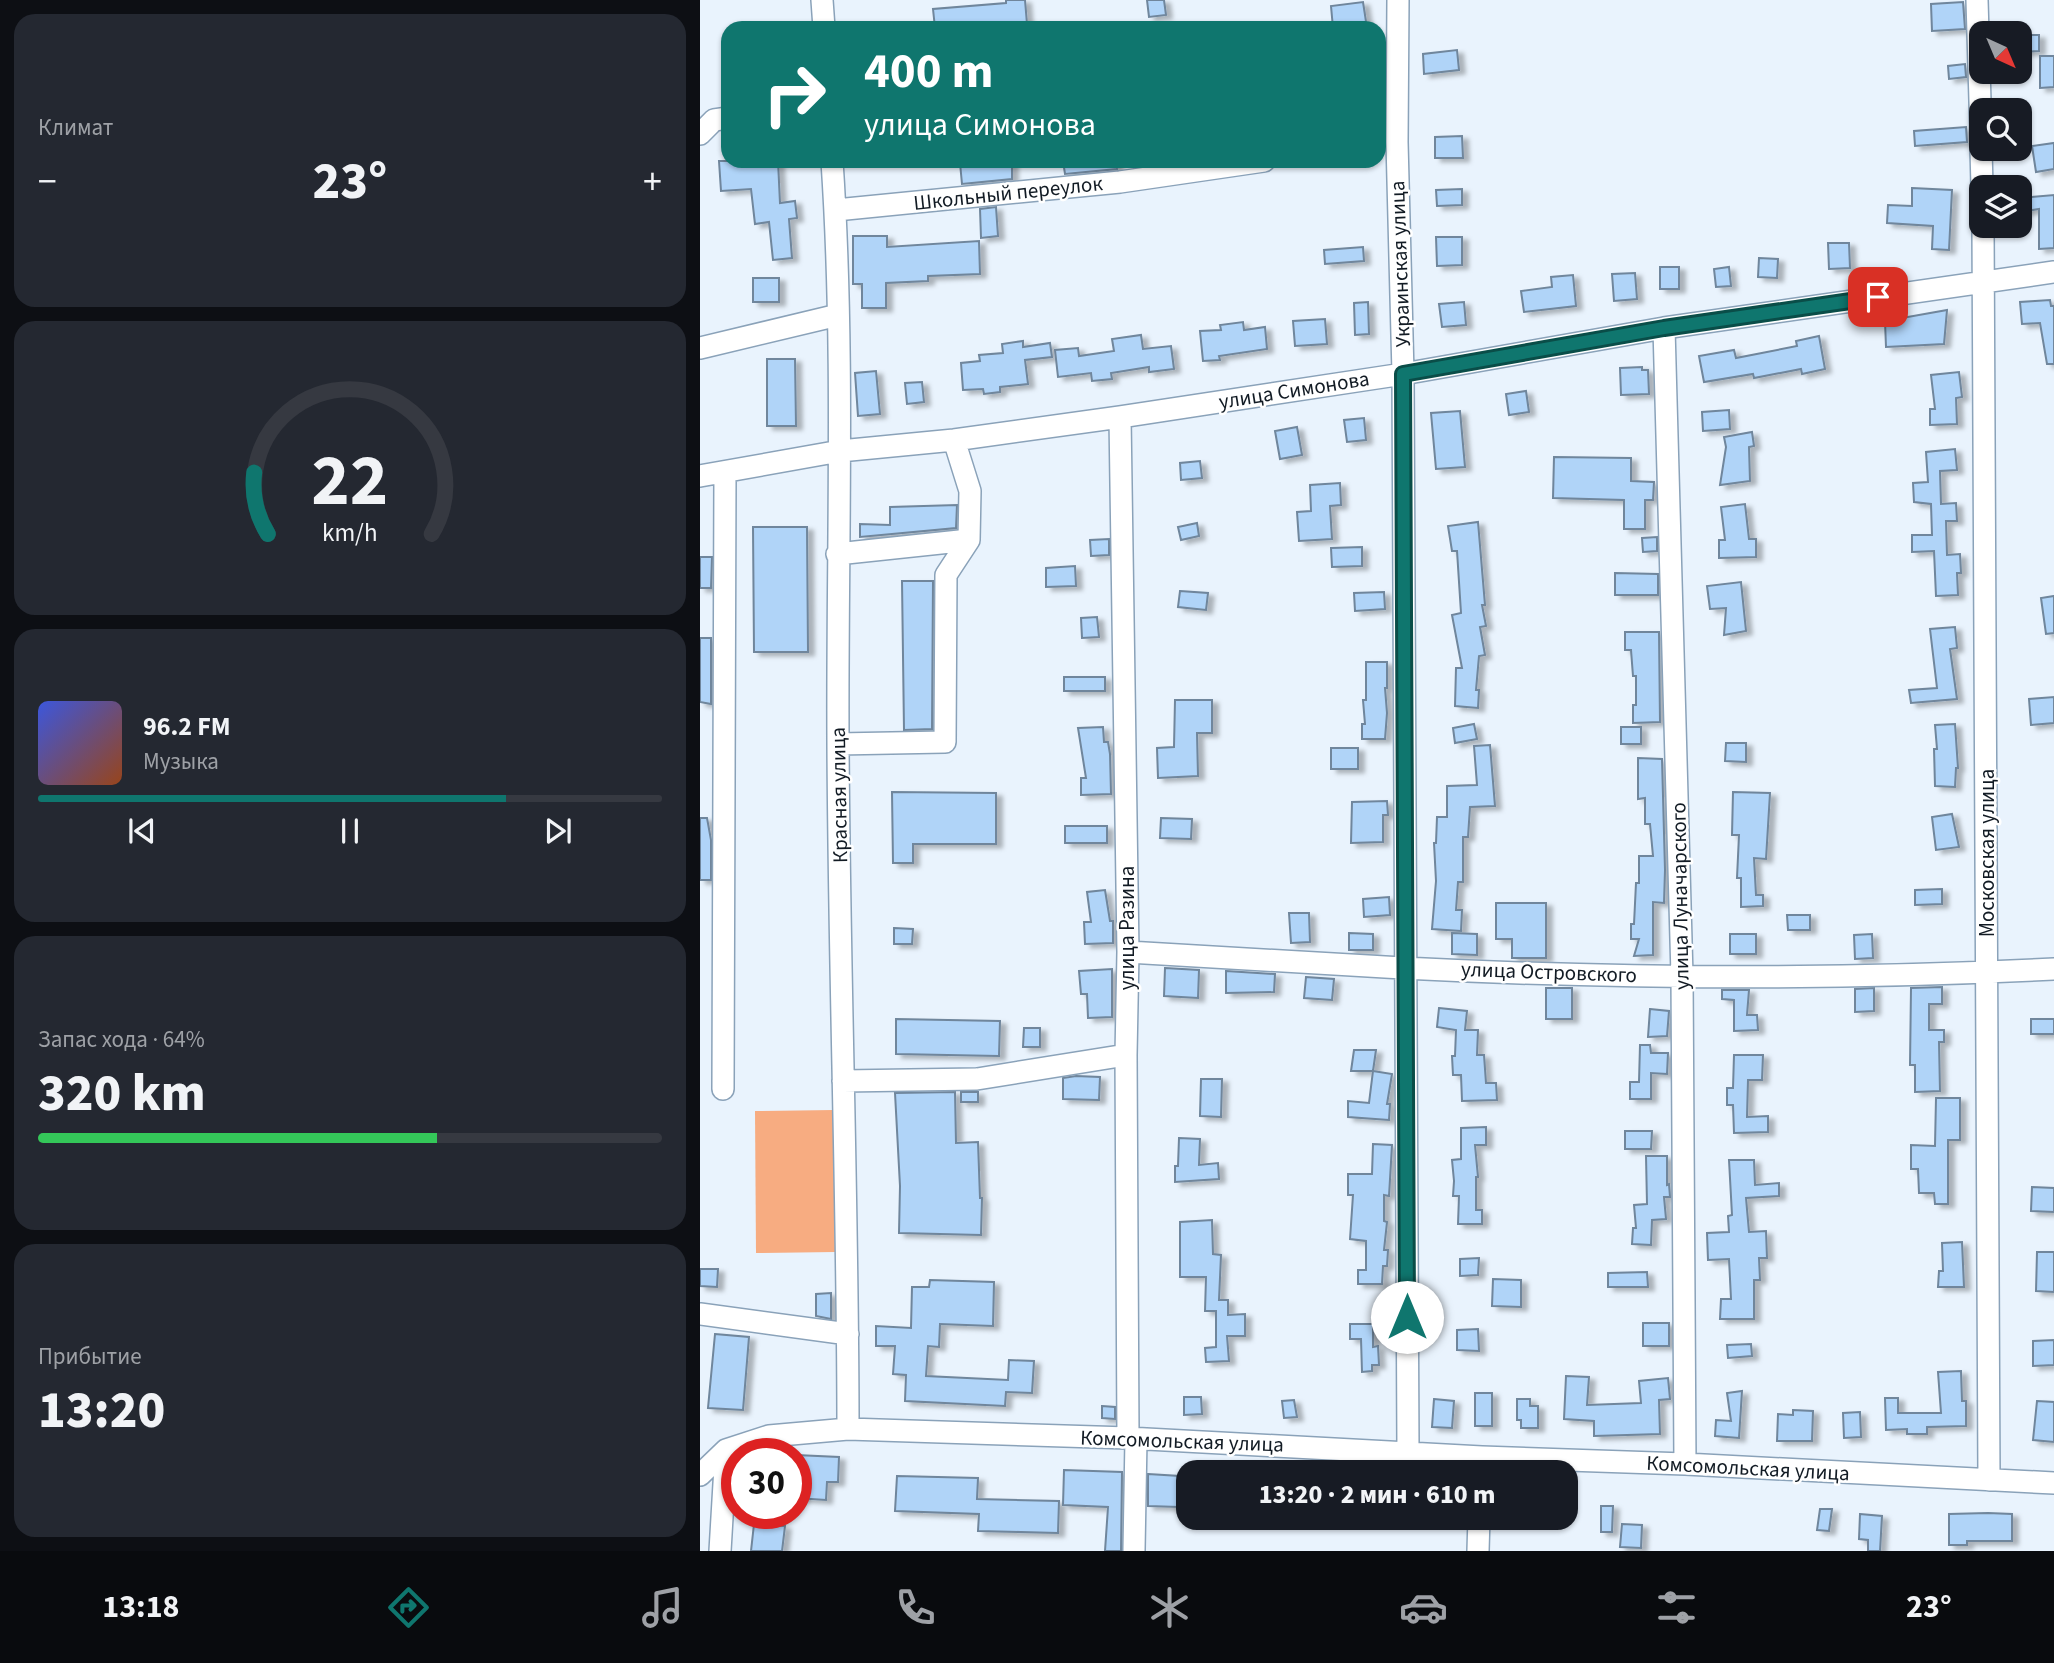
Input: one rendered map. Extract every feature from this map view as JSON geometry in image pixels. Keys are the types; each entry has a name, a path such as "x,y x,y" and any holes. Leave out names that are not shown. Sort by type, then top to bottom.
{"street":[{"path":"822,0 824,21"},
{"name":"Украинская улица","path":"1398,0 1388,143 1403,374 1408,1452"},
{"path":"1978,0 1980,98"},
{"path":"700,134 713,120 721,119"},
{"name":"Красная улица","path":"832,168 840,451 837,554 838,744 848,1429"},
{"name":"Школьный переулок","path":"835,210 1120,182 1216,168"},
{"name":"Московская улица","path":"1983,238 1989,1480"},
{"name":"улица Симонова","path":"700,476 840,451 954,440 1120,417 1403,374 1664,328 2054,271"},
{"path":"700,348 838,315"},
{"name":"улица Луначарского","path":"1664,328 1682,976 1685,1464"},
{"name":"улица Разина","path":"1120,417 1134,1550"},
{"path":"838,744 946,742 946,575 969,540 970,491 954,440"},
{"path":"723,1089 725,472"},
{"path":"837,554 969,540"},
{"name":"улица Островского","path":"1128,951 1405,968 1682,976 1988,972 2054,968"},
{"path":"843,1081 977,1079 1126,1055"},
{"path":"700,1314 848,1334"},
{"name":"Комсомольская улица","path":"763,1438 848,1429 1408,1452 1457,1460"},
{"name":"Комсомольская улица","path":"700,1475 721,1455"},
{"name":"Комсомольская улица","path":"1578,1464 1685,1464 2054,1483"},
{"path":"720,1551 721,1529"},
{"path":"1478,1551 1479,1530"}],"shaded area":[{"path":"834,1110 835,1252 756,1253 755,1111"}],"building":[{"path":"1006,0 1025,0 1027,21 934,21 933,9 1006,3"},
{"path":"1147,0 1164,0 1166,15 1149,17"},
{"path":"1363,2 1366,21 1332,21 1331,6"},
{"path":"1963,2 1965,29 1932,31 1931,4"},
{"path":"2032,35 2039,35 2039,51 2032,51"},
{"path":"1457,50 1459,70 1424,74 1423,54"},
{"path":"2040,56 2054,56 2054,87 2040,88"},
{"path":"1965,64 1966,77 1949,79 1948,66"},
{"path":"1966,127 1967,142 1915,146 1914,131"},
{"path":"1462,136 1463,158 1435,158 1435,137"},
{"path":"2054,143 2054,169 2036,172 2032,146"},
{"path":"719,161 721,168 778,168 780,203 795,201 797,218 789,219 792,258 773,260 769,222 755,224 751,189 721,191"},
{"path":"960,168 1012,168 1012,179 962,184"},
{"path":"1064,168 1117,169 1065,174"},
{"path":"1912,188 1952,190 1949,250 1932,249 1933,226 1887,223 1888,205 1912,206"},
{"path":"1462,189 1462,205 1437,206 1436,190"},
{"path":"2054,195 2054,248 2039,249 2039,209 2032,210 2032,197"},
{"path":"996,207 998,236 981,238 980,209"},
{"path":"853,236 887,236 887,247 979,241 980,274 928,276 928,281 886,283 886,308 862,308 862,284 853,284"},
{"path":"1436,237 1462,237 1462,265 1437,266"},
{"path":"1828,243 1849,243 1850,268 1829,269"},
{"path":"1363,247 1364,261 1325,264 1324,250"},
{"path":"1759,258 1778,259 1777,278 1758,277"},
{"path":"1660,267 1679,267 1679,289 1660,289"},
{"path":"1729,267 1731,286 1716,287 1714,269"},
{"path":"1635,273 1637,299 1614,301 1612,274"},
{"path":"1573,275 1576,306 1524,312 1521,291 1552,287 1551,277"},
{"path":"753,278 779,278 779,302 753,302"},
{"path":"2050,300 2051,306 2054,306 2054,364 2047,364 2040,323 2022,324 2020,302"},
{"path":"1368,302 1369,334 1355,335 1354,303"},
{"path":"1464,302 1466,325 1442,327 1439,304"},
{"path":"1947,310 1944,344 1886,347 1885,321"},
{"path":"1325,319 1327,344 1295,346 1293,321"},
{"path":"1243,322 1244,330 1265,327 1267,349 1219,356 1220,360 1203,361 1200,331 1221,330 1220,325"},
{"path":"1141,335 1143,349 1171,346 1174,369 1149,372 1149,367 1111,373 1112,379 1092,381 1091,373 1058,377 1055,350 1078,348 1079,356 1114,351 1112,339"},
{"path":"1819,336 1825,369 1802,374 1801,369 1754,378 1753,374 1704,382 1699,356 1734,350 1736,358 1797,346 1796,341"},
{"path":"1023,341 1023,347 1050,343 1052,357 1025,360 1028,384 1000,387 1000,392 984,394 983,389 963,390 961,363 980,361 979,355 1003,353 1002,344"},
{"path":"767,359 795,359 796,426 767,426"},
{"path":"1642,367 1642,370 1648,370 1649,394 1621,395 1620,368"},
{"path":"876,371 880,414 858,416 855,373"},
{"path":"1959,372 1962,397 1956,398 1957,424 1930,425 1930,409 1935,409 1931,375"},
{"path":"922,382 924,402 907,404 905,383"},
{"path":"1526,391 1529,412 1509,415 1506,394"},
{"path":"1729,410 1730,429 1703,431 1702,412"},
{"path":"1460,411 1465,467 1436,469 1431,413"},
{"path":"1364,418 1366,440 1347,442 1344,420"},
{"path":"1297,427 1302,455 1280,459 1275,431"},
{"path":"1752,432 1754,446 1749,447 1750,481 1720,485 1726,447 1724,437"},
{"path":"1955,449 1957,470 1940,471 1941,504 1956,503 1957,521 1946,521 1947,555 1960,554 1961,573 1957,573 1958,595 1936,596 1934,551 1912,552 1912,535 1932,535 1931,504 1914,502 1913,483 1928,482 1926,452"},
{"path":"1554,457 1631,458 1631,481 1654,482 1653,500 1645,500 1645,529 1624,529 1624,500 1553,498"},
{"path":"1200,461 1202,478 1181,480 1180,463"},
{"path":"1340,483 1341,505 1330,506 1332,539 1299,541 1297,512 1311,511 1310,485"},
{"path":"1745,504 1749,539 1756,539 1756,557 1719,558 1719,540 1725,540 1721,507"},
{"path":"957,505 956,528 860,537 860,524 890,525 890,507"},
{"path":"1478,522 1485,605 1482,605 1486,626 1480,627 1485,655 1479,656 1476,690 1479,690 1478,708 1455,706 1456,668 1462,668 1452,615 1461,613 1457,551 1452,551 1448,526"},
{"path":"1197,523 1199,536 1181,540 1178,527"},
{"path":"753,527 807,527 808,652 754,652"},
{"path":"1657,537 1657,551 1643,552 1642,538"},
{"path":"1109,539 1109,555 1091,556 1090,540"},
{"path":"1362,547 1362,566 1332,567 1331,548"},
{"path":"700,557 712,557 711,588 700,588"},
{"path":"1075,566 1076,586 1046,587 1046,568"},
{"path":"1615,573 1658,574 1658,595 1615,595"},
{"path":"902,581 933,581 932,729 904,730"},
{"path":"1741,582 1746,631 1724,635 1726,608 1710,609 1707,586"},
{"path":"1180,591 1208,593 1206,610 1178,607"},
{"path":"1384,592 1385,609 1355,611 1354,593"},
{"path":"2054,596 2054,633 2046,634 2041,598"},
{"path":"1097,617 1099,637 1082,638 1081,618"},
{"path":"1955,627 1957,648 1950,649 1957,699 1911,703 1909,690 1937,688 1930,629"},
{"path":"1625,632 1659,632 1660,722 1633,723 1636,676 1633,676 1631,650 1625,650"},
{"path":"700,638 711,638 711,704 700,702"},
{"path":"1366,662 1387,662 1385,739 1362,739 1362,724 1365,724 1363,700 1366,700"},
{"path":"1064,677 1105,677 1105,691 1064,691"},
{"path":"2054,697 2054,723 2031,725 2029,699"},
{"path":"1175,700 1212,700 1212,733 1197,733 1198,776 1158,778 1157,748 1174,747"},
{"path":"1474,724 1477,739 1455,743 1453,728"},
{"path":"1955,724 1958,768 1955,787 1935,786 1935,725"},
{"path":"1103,727 1104,742 1108,742 1110,754 1111,794 1081,795 1081,778 1086,778 1078,728"},
{"path":"1621,727 1641,727 1641,744 1621,744"},
{"path":"1726,743 1746,743 1746,762 1725,761"},
{"path":"1490,745 1495,806 1470,807 1468,837 1463,837 1463,882 1458,882 1456,910 1462,910 1461,931 1432,929 1437,817 1447,817 1447,786 1477,785 1474,746"},
{"path":"1331,748 1358,748 1358,769 1331,769"},
{"path":"1638,758 1662,759 1665,870 1664,903 1653,902 1653,955 1634,956 1639,939 1631,939 1631,924 1634,924 1636,883 1639,883 1639,856 1653,856 1650,824 1645,824 1645,798 1638,799"},
{"path":"892,792 996,793 996,844 913,844 913,863 893,863"},
{"path":"1733,792 1770,793 1766,859 1754,858 1756,895 1763,895 1763,906 1741,907 1741,878 1737,878 1739,835 1732,835"},
{"path":"1387,801 1388,815 1383,815 1383,842 1351,843 1352,802"},
{"path":"1952,814 1959,847 1936,850 1932,817"},
{"path":"700,818 707,818 711,840 711,880 700,880"},
{"path":"1161,818 1192,819 1191,839 1160,838"},
{"path":"1065,826 1107,826 1107,843 1065,843"},
{"path":"1942,889 1942,904 1915,905 1915,890"},
{"path":"1105,890 1110,921 1113,921 1113,943 1085,944 1084,922 1091,922 1087,892"},
{"path":"1389,897 1390,915 1364,917 1363,899"},
{"path":"1496,903 1546,903 1546,958 1512,958 1512,939 1496,939"},
{"path":"1289,913 1309,913 1310,942 1291,943"},
{"path":"1787,915 1810,915 1810,930 1788,930"},
{"path":"894,928 913,929 912,944 894,944"},
{"path":"1349,933 1373,934 1373,950 1349,950"},
{"path":"1452,933 1477,934 1477,955 1452,954"},
{"path":"1730,934 1756,934 1756,954 1730,954"},
{"path":"1872,934 1873,958 1855,959 1854,935"},
{"path":"1165,968 1199,970 1198,998 1164,996"},
{"path":"1112,969 1112,1017 1088,1018 1087,994 1081,994 1079,971"},
{"path":"1226,971 1275,974 1274,992 1226,993"},
{"path":"1306,977 1334,979 1332,1000 1304,998"},
{"path":"1942,987 1942,1004 1929,1004 1929,1030 1944,1030 1944,1042 1939,1042 1940,1091 1915,1092 1915,1065 1910,1065 1911,988"},
{"path":"1546,988 1572,988 1572,1019 1546,1019"},
{"path":"1874,988 1874,1011 1855,1012 1855,989"},
{"path":"1722,990 1749,990 1747,1015 1757,1015 1758,1030 1734,1031 1734,1000 1722,999"},
{"path":"1439,1008 1467,1011 1465,1030 1478,1030 1477,1055 1484,1055 1486,1083 1496,1083 1497,1100 1462,1101 1461,1075 1453,1075 1452,1056 1455,1056 1456,1030 1437,1027"},
{"path":"1650,1009 1669,1011 1667,1036 1648,1037"},
{"path":"896,1019 1000,1021 999,1056 896,1054"},
{"path":"2031,1019 2054,1019 2054,1034 2031,1034"},
{"path":"1024,1028 1040,1028 1040,1047 1023,1047"},
{"path":"1640,1045 1650,1045 1651,1053 1668,1053 1667,1074 1651,1073 1651,1099 1630,1099 1630,1082 1639,1082"},
{"path":"1354,1050 1376,1050 1373,1071 1351,1071"},
{"path":"1734,1055 1763,1055 1762,1080 1748,1080 1747,1117 1768,1116 1768,1132 1734,1133 1733,1105 1727,1105 1727,1088 1733,1088"},
{"path":"1373,1071 1392,1074 1387,1104 1390,1104 1389,1120 1348,1117 1348,1101 1369,1103"},
{"path":"1100,1077 1099,1100 1063,1099 1063,1078"},
{"path":"1201,1079 1222,1079 1221,1117 1200,1116"},
{"path":"955,1092 956,1143 978,1142 982,1198 981,1235 899,1233 900,1186 895,1093"},
{"path":"961,1092 978,1092 978,1102 961,1102"},
{"path":"1936,1098 1960,1098 1960,1140 1948,1140 1948,1204 1935,1204 1934,1193 1919,1193 1918,1169 1911,1169 1911,1145 1935,1146"},
{"path":"1486,1127 1486,1145 1475,1145 1478,1177 1476,1210 1482,1210 1482,1224 1458,1224 1459,1196 1453,1196 1452,1160 1461,1159 1461,1128"},
{"path":"1625,1131 1652,1131 1651,1149 1625,1149"},
{"path":"1179,1138 1200,1139 1199,1165 1218,1163 1219,1179 1175,1182"},
{"path":"1373,1144 1392,1145 1389,1196 1384,1195 1384,1221 1387,1222 1384,1250 1388,1250 1387,1266 1383,1266 1382,1284 1358,1284 1358,1270 1366,1270 1366,1241 1350,1239 1353,1195 1348,1195 1348,1174 1372,1174"},
{"path":"1646,1156 1667,1156 1667,1185 1669,1184 1670,1197 1664,1197 1666,1219 1652,1220 1651,1245 1632,1244 1633,1228 1636,1228 1634,1205 1647,1204"},
{"path":"1729,1160 1754,1160 1755,1185 1779,1183 1779,1196 1746,1198 1749,1232 1766,1231 1767,1258 1759,1258 1760,1280 1754,1280 1754,1319 1720,1319 1721,1299 1731,1299 1729,1259 1708,1260 1707,1233 1729,1232 1728,1216 1732,1215"},
{"path":"2032,1187 2054,1188 2054,1212 2031,1211"},
{"path":"1212,1220 1213,1254 1221,1255 1219,1300 1228,1300 1228,1315 1245,1314 1245,1336 1227,1336 1229,1361 1206,1362 1205,1348 1216,1347 1216,1311 1205,1311 1206,1277 1180,1277 1180,1222"},
{"path":"1962,1242 1964,1287 1938,1287 1939,1271 1943,1271 1942,1243"},
{"path":"2037,1252 2054,1252 2054,1292 2036,1291"},
{"path":"1479,1258 1478,1275 1460,1276 1460,1259"},
{"path":"700,1269 718,1269 717,1287 700,1286"},
{"path":"1647,1272 1648,1287 1608,1287 1608,1273"},
{"path":"1493,1279 1521,1280 1521,1307 1492,1306"},
{"path":"930,1280 994,1282 993,1326 940,1324 939,1347 928,1346 926,1376 1008,1380 1009,1360 1034,1361 1032,1393 1006,1392 1005,1406 905,1401 906,1375 893,1374 895,1346 876,1346 876,1326 911,1328 912,1287 929,1287"},
{"path":"831,1293 831,1319 816,1316 816,1294"},
{"path":"1643,1323 1669,1323 1669,1346 1643,1346"},
{"path":"1350,1324 1373,1324 1373,1347 1378,1346 1379,1365 1372,1365 1372,1371 1362,1372 1361,1339 1350,1339"},
{"path":"1478,1329 1479,1351 1457,1350 1457,1330"},
{"path":"715,1334 749,1337 743,1410 708,1408"},
{"path":"2054,1340 2054,1365 2033,1366 2033,1341"},
{"path":"1751,1344 1752,1356 1728,1358 1727,1345"},
{"path":"1961,1371 1962,1401 1966,1401 1966,1426 1927,1427 1927,1434 1907,1434 1907,1429 1886,1430 1885,1398 1898,1398 1898,1413 1941,1413 1938,1372"},
{"path":"1566,1376 1589,1377 1587,1405 1641,1403 1639,1381 1668,1378 1670,1399 1659,1400 1660,1434 1594,1436 1594,1421 1564,1419"},
{"path":"1742,1391 1739,1438 1715,1436 1716,1420 1731,1421 1727,1393"},
{"path":"1475,1393 1492,1393 1492,1426 1475,1426"},
{"path":"1184,1397 1201,1397 1202,1414 1184,1415"},
{"path":"1434,1399 1454,1401 1452,1428 1432,1427"},
{"path":"1517,1399 1530,1399 1530,1406 1538,1406 1538,1428 1521,1428 1521,1420 1517,1420"},
{"path":"1294,1400 1297,1417 1284,1418 1282,1401"},
{"path":"2037,1401 2054,1402 2054,1442 2033,1440"},
{"path":"1102,1406 1115,1407 1115,1419 1102,1418"},
{"path":"1793,1410 1813,1411 1812,1441 1777,1441 1778,1414 1793,1415"},
{"path":"1860,1412 1861,1437 1844,1438 1843,1413"},
{"path":"812,1456 839,1457 838,1482 827,1482 826,1500 812,1499"},
{"path":"1064,1470 1122,1472 1121,1551 1105,1551 1108,1507 1063,1505"},
{"path":"1148,1474 1176,1476 1176,1507 1148,1506"},
{"path":"897,1476 978,1478 977,1499 1059,1501 1058,1533 978,1531 979,1514 895,1511"},
{"path":"1601,1506 1613,1506 1612,1532 1601,1532"},
{"path":"1820,1509 1832,1509 1829,1531 1817,1530"},
{"path":"1860,1514 1882,1516 1880,1551 1868,1551 1868,1540 1859,1539"},
{"path":"1949,1514 2012,1514 2012,1541 1967,1541 1967,1545 1949,1545"},
{"path":"1622,1524 1642,1525 1641,1548 1620,1547"},
{"path":"753,1529 785,1529 782,1551 751,1551"}],"route":[{"path":"1407,1317 1403,374 1664,328 1878,297"}]}
